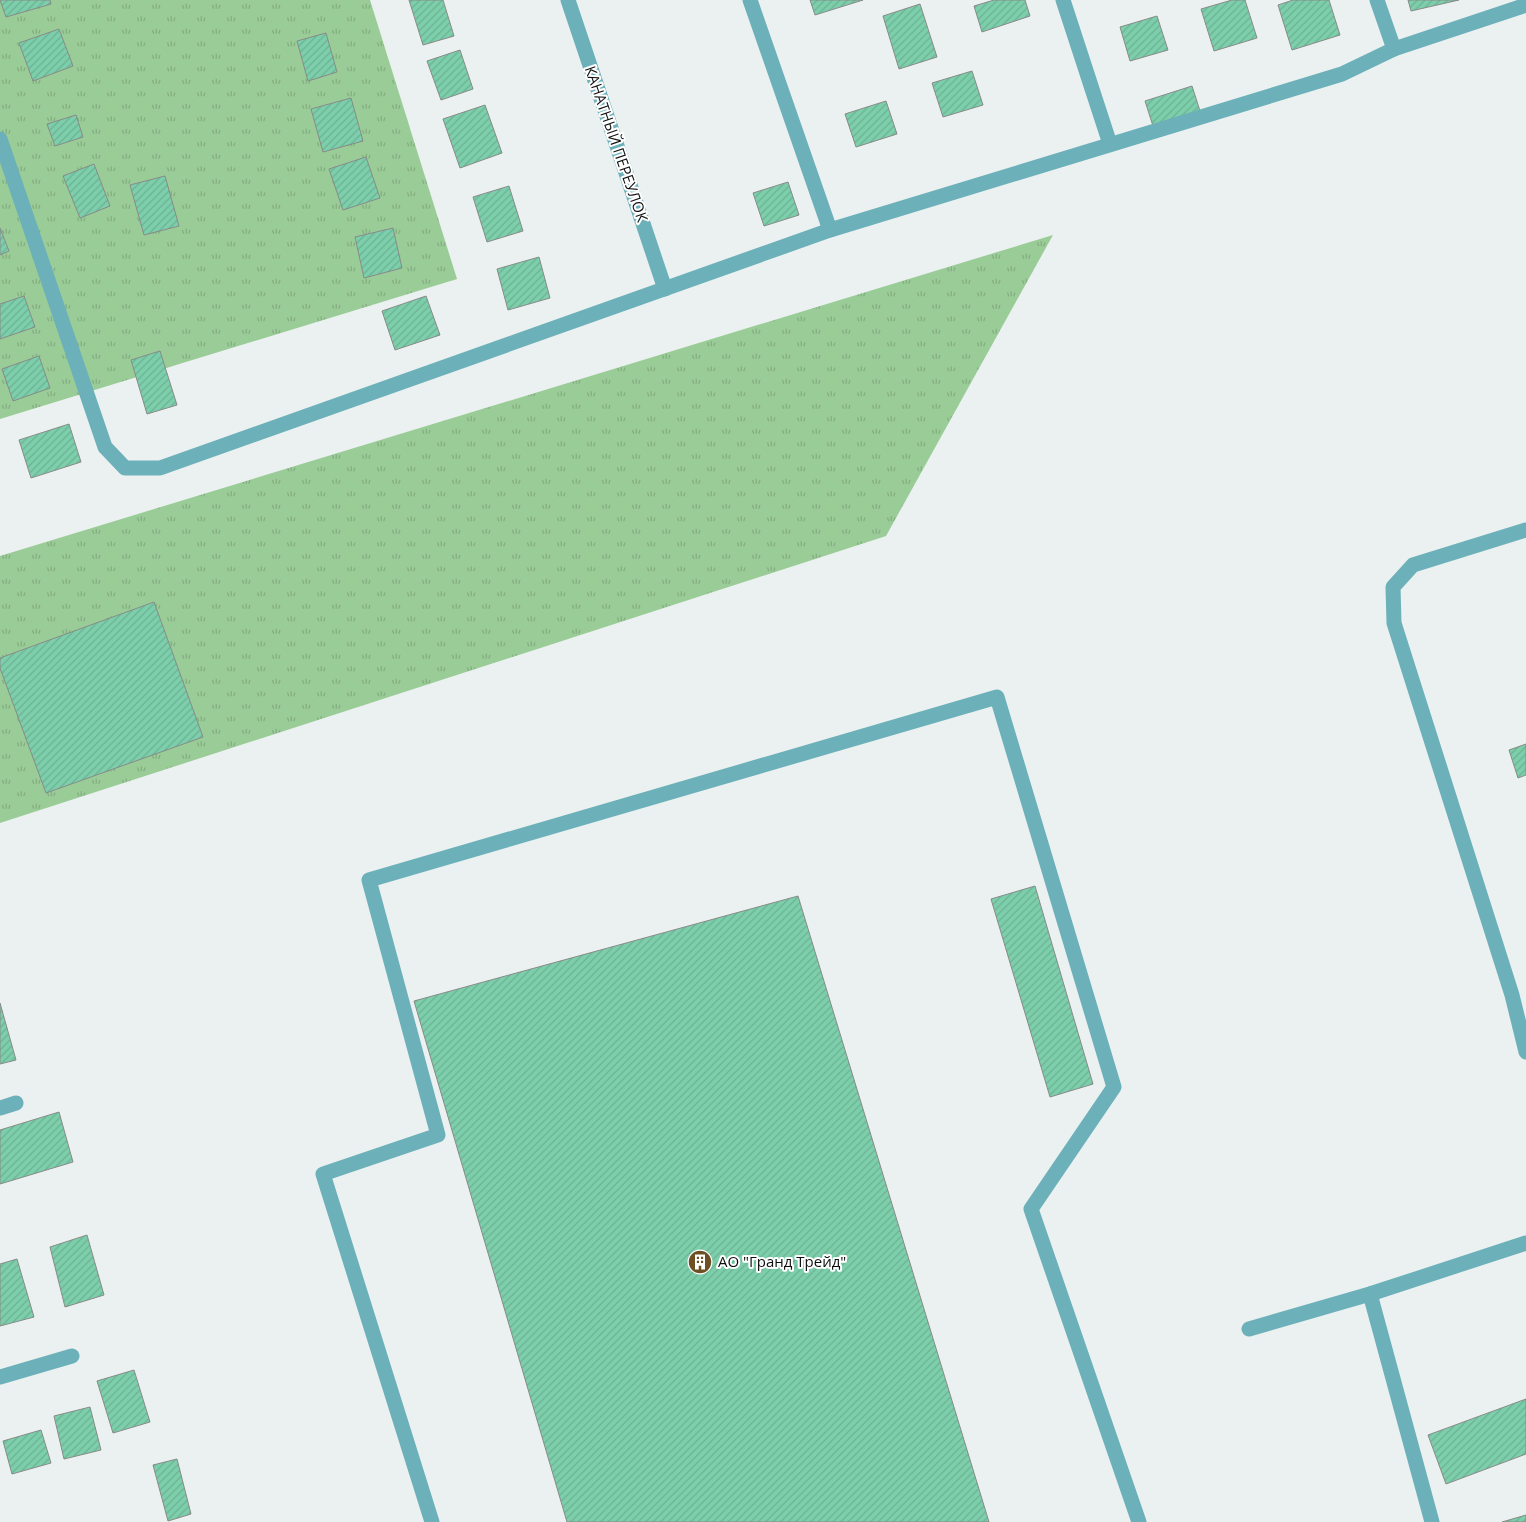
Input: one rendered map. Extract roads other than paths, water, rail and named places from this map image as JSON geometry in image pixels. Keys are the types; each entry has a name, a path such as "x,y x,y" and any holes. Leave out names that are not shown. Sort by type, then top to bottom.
{"street":[{"name":"КАНАТНЫЙ ПЕРЕУЛОК","path":"568,0 665,289"},
{"path":"750,0 830,230"},
{"path":"1063,0 1110,144"},
{"path":"1377,0 1394,49"},
{"path":"0,139 105,447 125,468 160,468 830,230 1342,74 1394,49 1526,5"},
{"path":"1526,530 1414,565 1393,587 1394,623 1512,995 1526,1052"},
{"path":"432,1522 322,1174 438,1134 369,880 998,697 1114,1087 1031,1209 1139,1522"},
{"path":"0,1108 16,1104"},
{"path":"1249,1329 1370,1294 1526,1243"},
{"path":"1370,1294 1432,1522"},
{"path":"0,1377 72,1356"}],"place":[{"name":"АО \"Гранд Трейд\"","path":"700,1262"}]}
